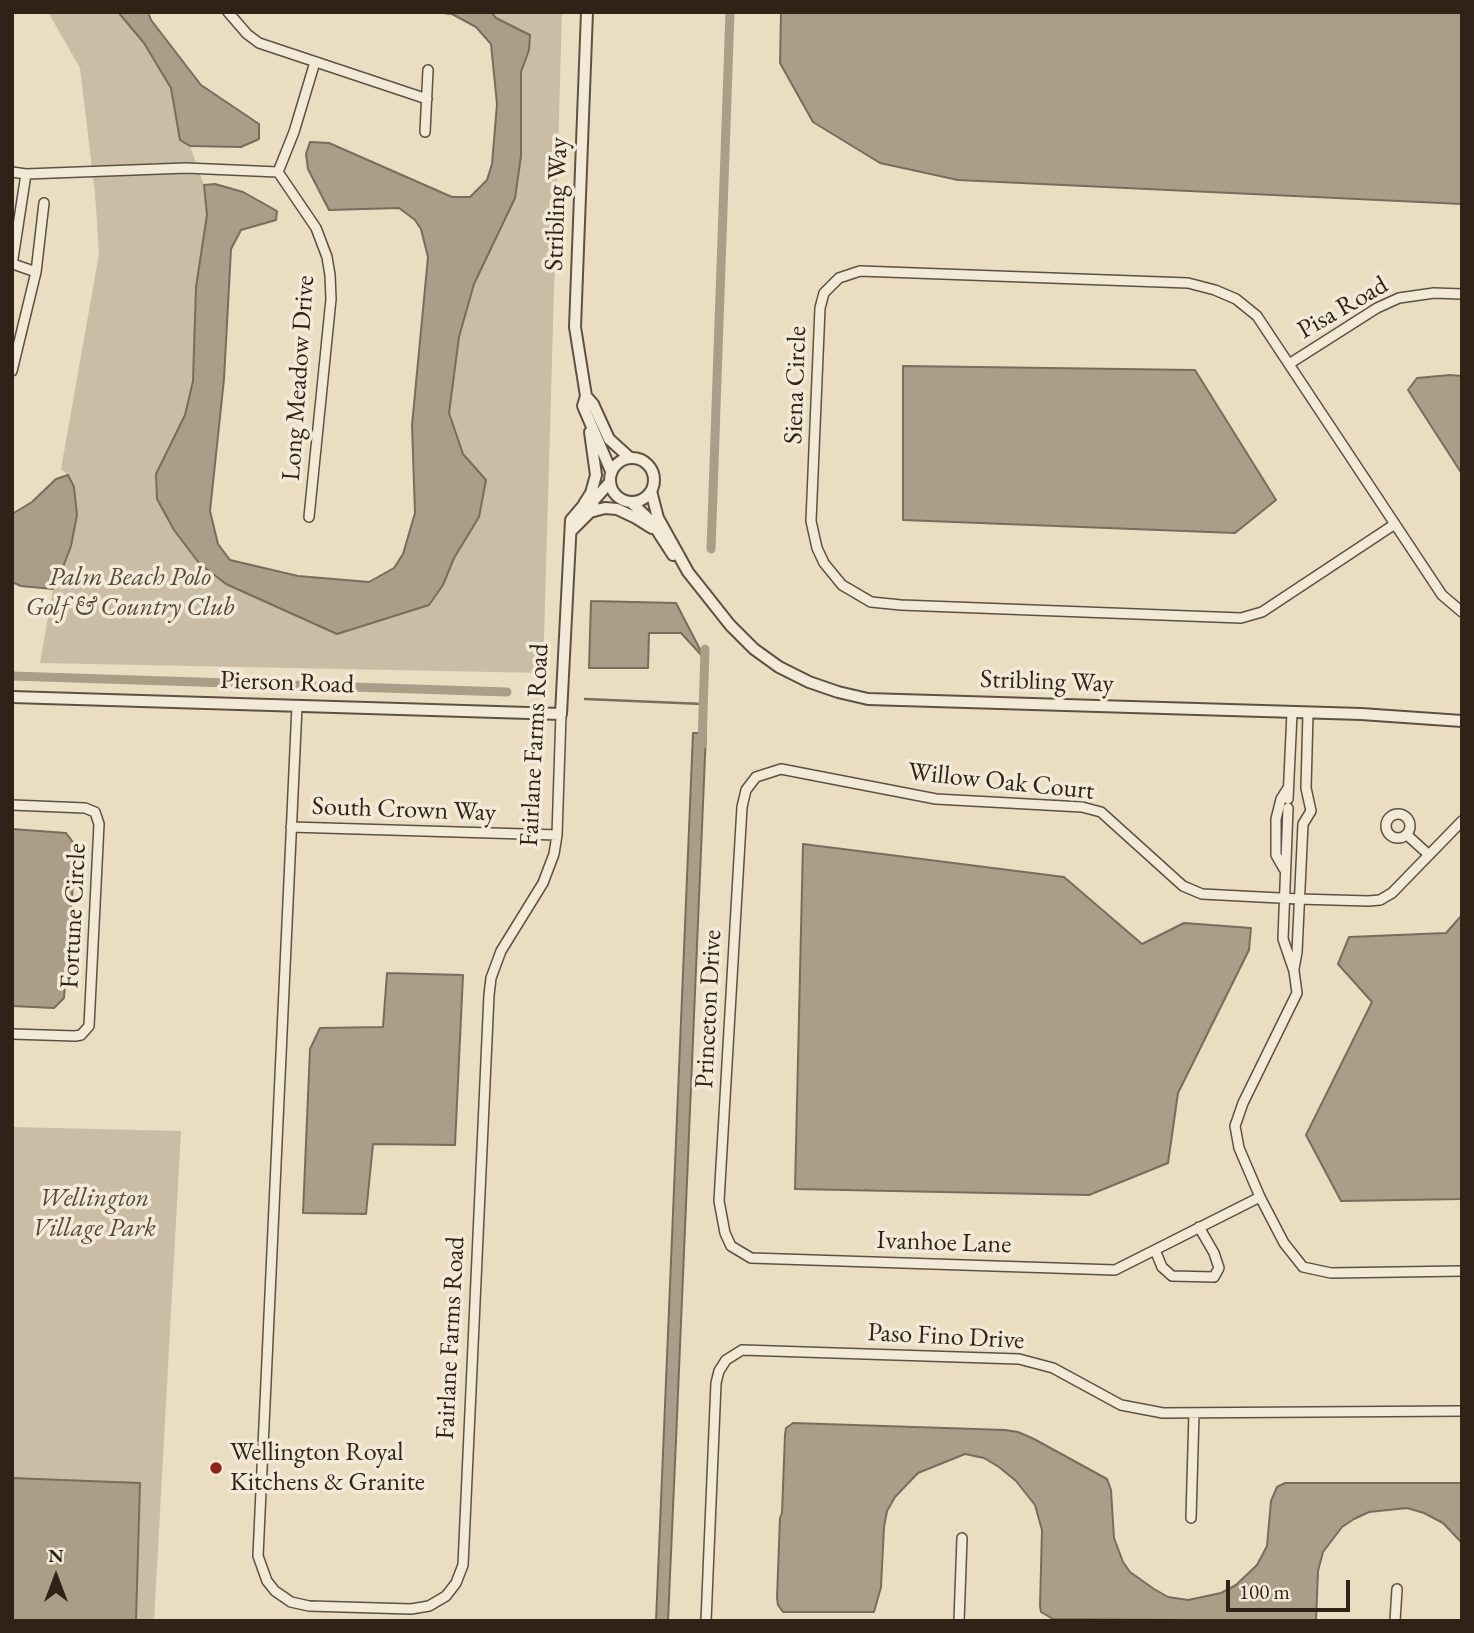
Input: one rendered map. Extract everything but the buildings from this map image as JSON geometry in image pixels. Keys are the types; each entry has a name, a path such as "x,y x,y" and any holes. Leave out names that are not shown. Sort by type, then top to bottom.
{"street":[{"path":"228,12 247,34 259,43 427,99"},
{"name":"Stribling Way","path":"587,12 575,327 586,396 583,406 610,477"},
{"path":"12,172 26,174 186,168 278,172 294,132 315,62"},
{"path":"425,132 428,70"},
{"name":"Long Meadow Drive","path":"278,172 316,228 330,275 331,299 309,517"},
{"path":"26,174 12,265 36,272"},
{"path":"12,371 36,272 44,203"},
{"path":"12,249 13,256"},
{"name":"Siena Circle","path":"1395,523 1262,612 1241,618 901,605 872,601 842,585 824,563 817,548 811,522 820,308 824,293 839,278 860,271 1188,284 1215,289 1236,299 1257,316 1289,364 1395,523 1443,595 1462,612"},
{"name":"Pisa Road","path":"1289,364 1377,308 1399,298 1416,294 1462,294"},
{"name":"Stribling Way","path":"586,396 593,404 608,439 630,458"},
{"path":"586,412 597,468 586,509 625,511 657,532"},
{"path":"630,458 646,462 652,471 652,491 644,499 626,501 611,490 610,477 620,461 630,458"},
{"name":"Fairlane Farms Road","path":"297,706 259,1564 275,1591 297,1604 411,1609 429,1606 446,1596 456,1583 463,1565 491,978 501,951 543,883 554,853 557,835 569,537 610,477"},
{"name":"Stribling Way","path":"652,491 658,518 683,563 730,625 754,649 779,667 809,682 838,692 868,699 1361,714 1462,722"},
{"name":"Stribling Way","path":"626,501 644,512 671,553 683,563"},
{"name":"Fairlane Farms Road","path":"586,509 603,503 626,501"},
{"name":"Pierson Road","path":"12,697 561,714"},
{"path":"1292,713 1283,939 1294,971 1297,993 1243,1102 1235,1126 1239,1148 1284,1243 1303,1266 1331,1273 1462,1271"},
{"path":"1294,971 1303,824 1311,811 1306,788 1308,713"},
{"name":"Willow Oak Court","path":"756,777 781,769 936,799 1082,807 1101,811 1183,886 1202,894 1380,900 1392,893 1462,821"},
{"name":"Princeton Drive","path":"731,1246 725,1233 719,1201 742,807 746,790 756,777"},
{"path":"1284,870 1276,855 1276,819 1281,799 1288,788"},
{"name":"Fortune Circle","path":"12,806 85,808 95,812 99,824 89,1026 81,1035 75,1036 12,1034"},
{"path":"1276,819 1306,820"},
{"name":"South Crown Way","path":"291,827 557,835"},
{"path":"1407,835 1428,854"},
{"name":"Ivanhoe Lane","path":"731,1246 751,1258 1115,1270 1261,1197"},
{"path":"1155,1250 1161,1267 1172,1276 1214,1277 1219,1268 1199,1227"},
{"name":"Paso Fino Drive","path":"706,1621 716,1383 722,1365 736,1353 749,1349 1018,1359 1053,1368 1105,1397 1133,1408 1163,1413 1462,1411"},
{"path":"1191,1518 1194,1413"},
{"path":"959,1621 962,1538"},
{"path":"1395,1621 1397,1589"}],"green space":[{"name":"Palm Beach Polo Golf & Country Club","path":"48,12 118,12 127,20 171,88 180,140 190,146 204,185 207,215 196,287 193,381 185,415 156,474 174,530 199,563 226,584 337,634 395,616 443,585 454,558 479,517 486,480 463,454 449,413 459,337 474,284 515,198 521,156 521,72 529,50 523,30 496,18 491,12 562,12 543,673 40,663 53,589 71,546 68,475 61,469 99,254 95,193 80,68"},
{"name":"Wellington Village Park","path":"12,1127 181,1131 154,1621 12,1621"}],"shaded area":[{"path":"118,12 148,12 151,20 201,85 259,124 259,139 241,147 190,146 180,140 171,88 144,43"},
{"path":"435,12 491,12 496,18 530,35 529,50 521,72 521,156 515,198 474,284 459,337 449,413 463,454 486,480 479,517 454,558 443,585 429,605 337,634 226,584 199,563 174,530 157,499 156,474 185,415 193,381 196,287 207,215 204,185 215,184 243,192 277,211 276,220 241,230 231,249 224,379 210,511 218,544 230,560 298,576 369,582 394,568 403,554 415,513 412,425 428,257 421,229 415,220 399,208 329,210 308,169 306,154 310,142 329,143 452,197 470,197 487,180 492,164 497,104 491,44 476,27 452,14"},
{"path":"781,12 1462,12 1462,204 958,180 880,163 813,122 780,63"},
{"path":"903,366 1195,370 1276,500 1235,533 903,520"},
{"path":"1462,376 1462,474 1408,390 1417,378"},
{"path":"68,475 74,487 77,515 71,546 57,583 53,589 21,586 12,582 12,514 32,502 56,479"},
{"path":"591,601 676,603 705,659 681,633 649,633 648,668 589,668"},
{"path":"693,733 706,733 668,1621 656,1621"},
{"path":"12,829 66,833 76,846 64,998 54,1008 12,1006"},
{"path":"803,844 1064,877 1142,944 1184,923 1251,928 1249,950 1178,1093 1168,1163 1089,1195 795,1189"},
{"path":"1462,915 1462,1199 1341,1201 1306,1135 1372,1002 1338,964 1349,937 1446,933"},
{"path":"387,973 463,975 455,1145 373,1144 366,1214 303,1213 310,1049 320,1028 383,1027"},
{"path":"793,1423 1005,1430 1034,1439 1107,1479 1111,1490 1114,1538 1123,1562 1130,1572 1168,1597 1188,1600 1221,1593 1236,1585 1257,1565 1267,1546 1271,1501 1277,1487 1285,1483 1462,1483 1462,1543 1443,1523 1407,1508 1369,1512 1354,1519 1342,1527 1323,1552 1318,1571 1316,1621 1053,1619 1041,1612 1040,1606 1042,1530 1035,1505 1016,1481 999,1467 984,1458 965,1454 918,1473 895,1497 887,1511 884,1527 881,1587 874,1612 783,1612 777,1598 780,1518 785,1435 786,1428"},
{"path":"12,1478 140,1483 136,1621 12,1621"}],"waterway":[{"path":"711,549 730,12"},
{"path":"702,745 705,649"},
{"path":"12,676 507,692"},
{"path":"585,699 703,704"}],"place":[{"name":"Wellington Royal Kitchens & Granite","path":"216,1468"}]}
